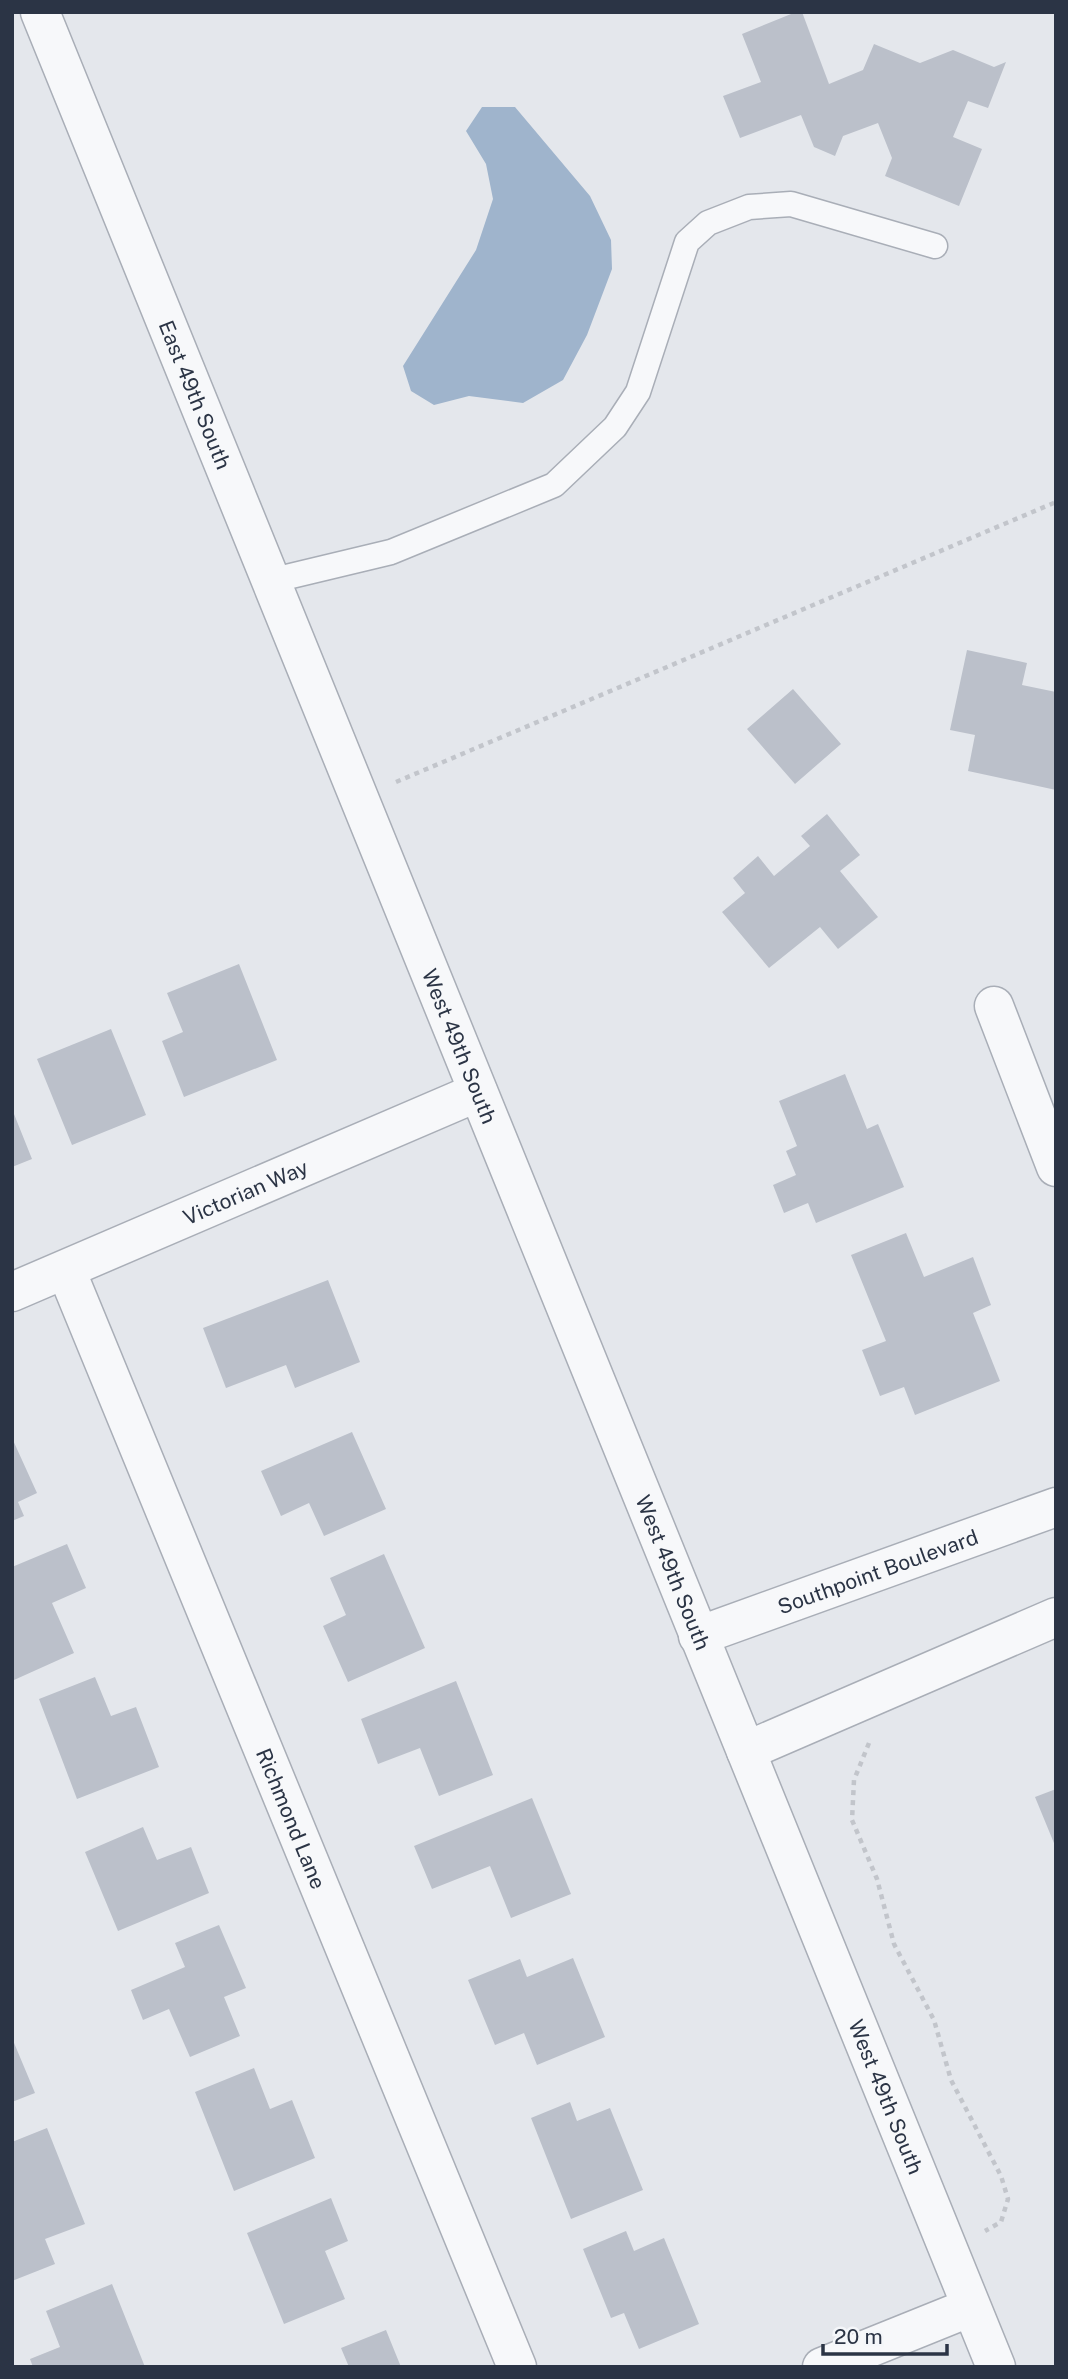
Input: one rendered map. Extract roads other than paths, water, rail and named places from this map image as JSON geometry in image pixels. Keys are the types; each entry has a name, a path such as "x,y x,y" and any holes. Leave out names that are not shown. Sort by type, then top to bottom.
{"street":[{"name":"East 49th South","path":"40,12 354,788"},
{"name":"West 49th South","path":"354,788 996,2367"},
{"path":"994,1006 1056,1167"},
{"name":"Victorian Way","path":"12,1292 478,1092"},
{"name":"Richmond Lane","path":"66,1269 517,2367"},
{"name":"Southpoint Boulevard","path":"698,1636 1056,1507"},
{"path":"746,1751 1056,1616"},
{"path":"822,2367 971,2307"}],"lane":[{"path":"270,581 391,552 554,485 615,427 638,392 687,242 708,223 749,207 791,204 935,246"}],"water":[{"path":"482,107 515,107 590,196 611,240 612,269 587,335 563,380 523,403 469,396 434,405 411,391 403,366 476,250 493,199 486,164 466,131"}]}
